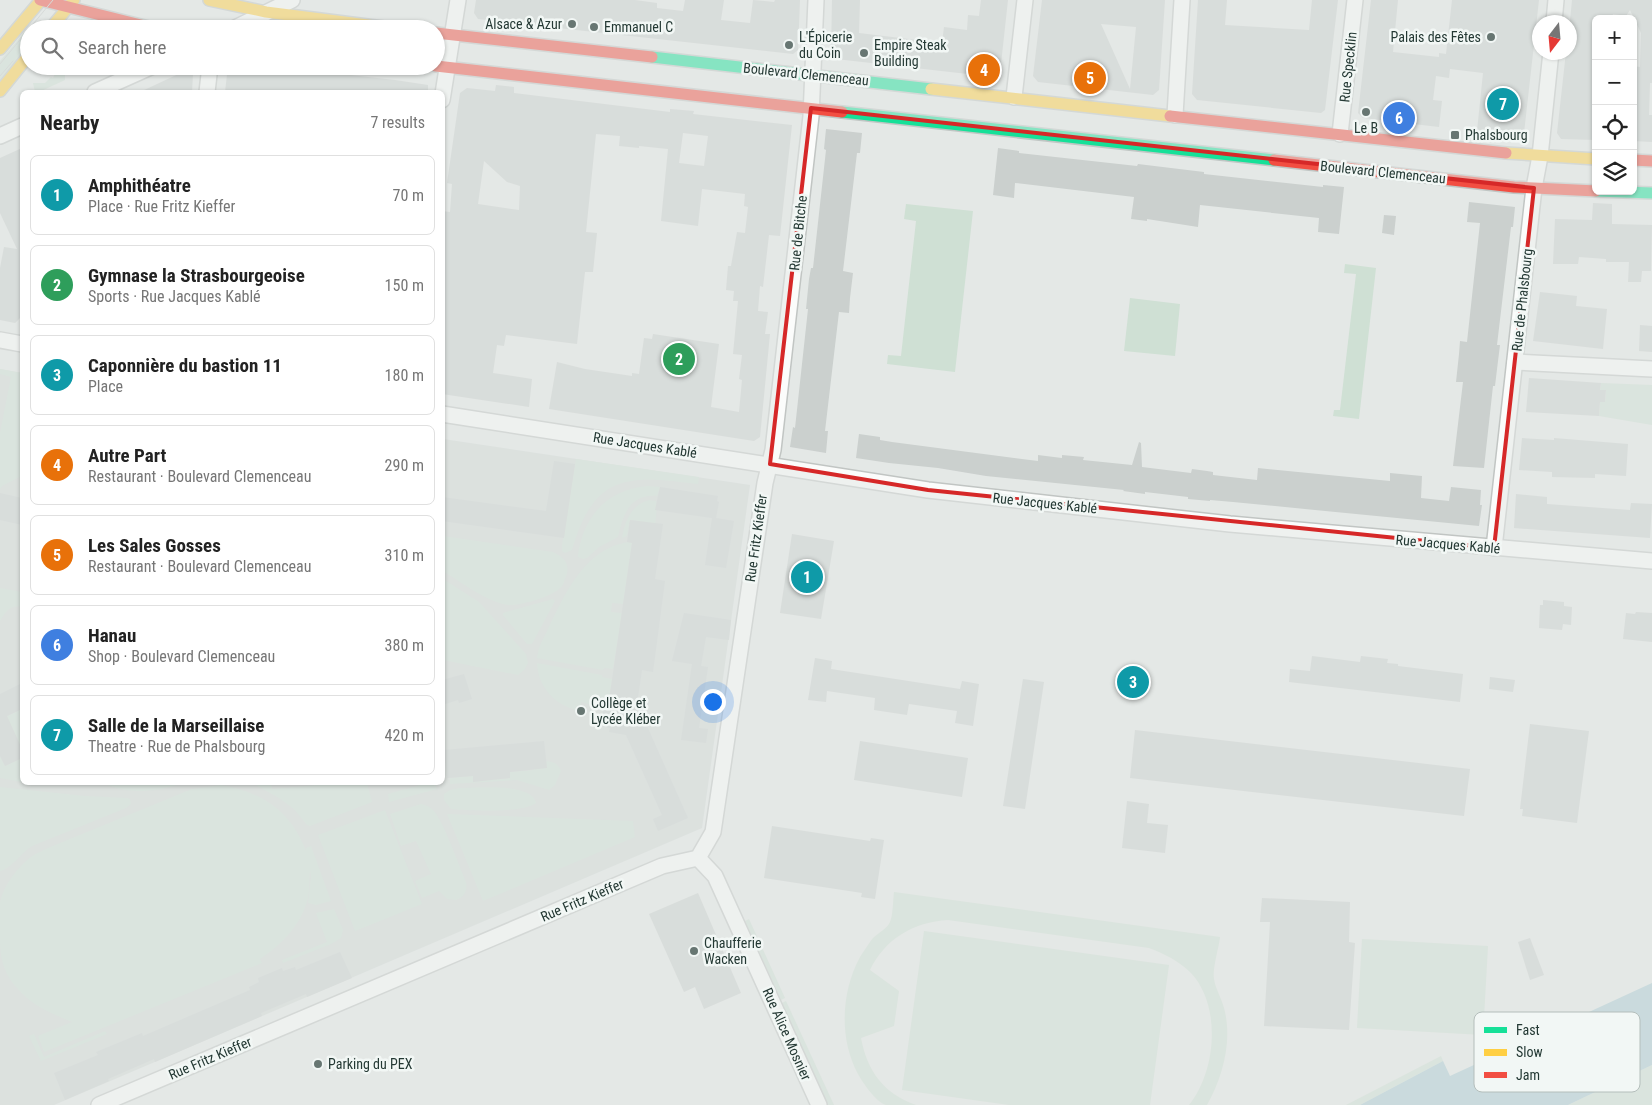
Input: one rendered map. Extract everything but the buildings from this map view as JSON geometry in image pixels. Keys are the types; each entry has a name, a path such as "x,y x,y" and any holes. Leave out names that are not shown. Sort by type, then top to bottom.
{"street":[{"path":"24,20 40,0 70,4 126,20"},
{"path":"209,0 266,12 329,20"},
{"path":"250,20 292,0"},
{"path":"445,58 453,35 458,0"},
{"name":"Rue de Bitche","path":"770,464 774,445 811,108 816,0"},
{"path":"1014,97 1025,0"},
{"path":"1174,120 1182,0"},
{"name":"Rue Specklin","path":"1340,134 1355,0"},
{"path":"1555,15 1556,0"},
{"path":"57,20 70,4"},
{"path":"0,49 20,24"},
{"name":"Boulevard Clemenceau","path":"445,34 1014,97 1174,120 1340,134 1540,156 1592,159"},
{"name":"Rue de Phalsbourg","path":"1494,548 1550,60"},
{"name":"Boulevard Clemenceau","path":"445,66 811,108 1172,144 1534,188 1592,191"},
{"path":"0,91 20,67"},
{"path":"99,90 133,75"},
{"path":"207,90 209,75"},
{"path":"442,75 442,90"},
{"path":"0,136 20,127"},
{"path":"1637,160 1652,161"},
{"name":"Boulevard Clemenceau","path":"1637,192 1652,193"},
{"path":"0,340 20,344"},
{"path":"1515,362 1652,369"},
{"name":"Rue Jacques Kablé","path":"445,414 928,490 1230,524 1652,561"},
{"name":"Rue Fritz Kieffer","path":"99,1105 662,866 698,858 712,832 763,492 770,464"},
{"name":"Rue Alice Mosnier","path":"698,858 715,876 819,1105"}],"highlighted area":[{"path":"811,108 1534,188 1494,548 928,490 770,464"}],"shaded area":[{"name":"Collège et Lycée Kléber","path":"0,369 20,373 20,785 445,785 445,439 750,485 702,828 54,1105 0,1105"}],"green space":[{"path":"20,37 20,56 0,80 0,61"},
{"path":"54,75 65,75 65,80 43,90 35,90 33,83 45,83 51,77 53,78"},
{"path":"906,204 973,211 955,372 887,364 888,355 901,356 916,221 904,219"},
{"path":"1345,264 1376,268 1359,419 1333,416 1334,410 1340,410 1356,274 1344,273"},
{"path":"1130,298 1180,304 1175,356 1124,351"},
{"path":"0,369 20,373 20,477 2,486 0,489 0,433 11,377 0,374"},
{"path":"1601,383 1652,385 1652,425 1599,416 1600,402 1605,402 1606,390 1600,390"},
{"path":"576,459 699,477 698,484 652,480 633,481 617,485 603,493 591,506 581,525 572,550 565,553 562,551 562,545"},
{"path":"648,486 660,487 657,496 640,498 629,507 622,521 618,537 599,547 587,558 578,557 583,534 600,506 626,491"},
{"path":"649,500 656,501 657,505 655,528 640,526 640,521 630,520 627,536 622,538 630,514 643,502"},
{"path":"445,536 553,552 564,560 567,566 567,574 561,587 549,595 535,600 508,605 474,591 445,572"},
{"path":"629,542 632,543 623,604 612,603 611,612 622,613 613,669 604,668 603,670 537,658 539,648 563,599 583,568 596,556 611,547"},
{"path":"445,580 479,602 526,654 528,663 525,669 518,675 445,660"},
{"path":"0,588 20,592 20,607 14,607 9,610 0,621"},
{"path":"553,599 555,601 532,644 527,644 503,615 506,612"},
{"path":"537,663 602,675 602,677 612,679 608,707 604,706 604,708 581,702 580,711 563,705 545,688 538,672"},
{"path":"20,710 20,745 14,732 3,737 0,720"},
{"path":"0,756 5,766 20,759 20,782 0,778"},
{"path":"546,761 555,763 561,771 555,785 549,790 517,780 450,784 450,778 473,776 473,782 501,773 501,779 510,778 510,772 534,770"},
{"path":"108,785 177,785 143,791"},
{"path":"221,785 236,788 262,798 283,814 300,837 306,851 306,848 311,846 331,901 316,905 308,903 310,870 308,898 304,911 288,935 260,959 262,963 44,1052 38,1036 72,1022 29,1000 12,982 5,969 1,950 0,904 11,878 31,857 48,848 192,789"},
{"path":"256,785 271,785 272,789 317,785 368,785 372,802 310,826 294,809"},
{"path":"420,785 436,785 437,789 389,802 388,794"},
{"path":"0,787 85,796 127,798 130,799 131,804 126,808 32,846 8,867 0,871"},
{"path":"489,787 514,789 532,796 536,803 508,810 451,809 444,800 444,794 459,788"},
{"path":"421,804 432,809 441,822 466,882 465,893 456,900 447,899 439,891 422,898 415,881 431,874 416,841 401,846 390,814"},
{"path":"385,810 422,904 355,931 318,835"},
{"path":"447,814 633,821 635,837 483,901"},
{"path":"894,892 1220,937 1214,975 1225,1012 1227,1036 1221,1072 1207,1105 1189,1105 1205,1075 1210,1057 1212,1039 1208,1003 1201,987 1191,973 1182,965 1166,955 1149,948 948,920 923,924 902,934 884,949 870,970 899,991 894,1026 861,1038 864,1050 873,1071 886,1088 895,1095 916,1105 886,1105 882,1103 866,1087 852,1060 845,1031 845,1016 849,985 854,971 871,940 887,927 890,922"},
{"path":"334,909 343,930 341,938 331,944 283,963 282,960 327,942 316,913"},
{"path":"749,919 785,998 781,1000 745,921"},
{"path":"924,931 1169,965 1150,1105 1009,1105 902,1090"},
{"path":"1362,939 1488,946 1484,1012 1474,1012 1474,1034 1357,1028"},
{"path":"786,1001 834,1105 828,1105 782,1003"},
{"path":"105,1031 107,1034 41,1061 29,1036 34,1034 44,1057"},
{"path":"1441,1056 1443,1061 1360,1105 1346,1105"},
{"path":"1652,1065 1652,1105 1568,1105 1595,1092 1640,1092 1640,1071"}],"water":[{"path":"1652,983 1652,1065 1640,1071 1640,1012 1589,1012"},
{"path":"1443,1061 1450,1076 1474,1065 1474,1092 1595,1092 1568,1105 1360,1105"}],"tram line":[{"path":"36,20 53,0"},
{"path":"0,64 20,40"},
{"path":"0,76 13,61"}],"traffic: fast":[{"path":"652,57 931,89"},
{"path":"842,112 1274,160"},
{"path":"1637,192 1652,193"}],"traffic: slow":[{"path":"24,20 41,0"},
{"path":"57,20 74,0"},
{"path":"209,0 266,12 329,20"},
{"path":"0,49 20,25"},
{"path":"0,91 20,66"},
{"path":"931,89 1170,116"},
{"path":"1506,153 1592,159"}],"traffic: jam":[{"path":"40,0 121,20"},
{"path":"445,34 652,57"},
{"path":"445,67 842,112"},
{"path":"1170,116 1506,153"},
{"path":"1274,160 1514,187 1592,191"},
{"path":"1637,160 1652,161"}],"place":[{"name":"Alsace & Azur","path":"572,24"},
{"name":"Emmanuel C","path":"594,27"},
{"name":"Palais des Fêtes","path":"1491,37"},
{"name":"L'Épicerie du Coin","path":"789,45"},
{"name":"Empire Steak Building","path":"864,53"},
{"name":"Autre Part","path":"984,70"},
{"name":"Les Sales Gosses","path":"1090,78"},
{"name":"Salle de la Marseillaise","path":"1503,104"},
{"name":"Le B","path":"1366,112"},
{"name":"Hanau","path":"1399,118"},
{"name":"Phalsbourg","path":"1455,135"},
{"name":"Gymnase la Strasbourgeoise","path":"679,359"},
{"name":"Amphithéatre","path":"807,577"},
{"name":"Caponnière du bastion 11","path":"1133,682"},
{"name":"Collège et Lycée Kléber","path":"581,711"},
{"name":"Chaufferie Wacken","path":"694,951"},
{"name":"Parking du PEX","path":"318,1064"}]}
